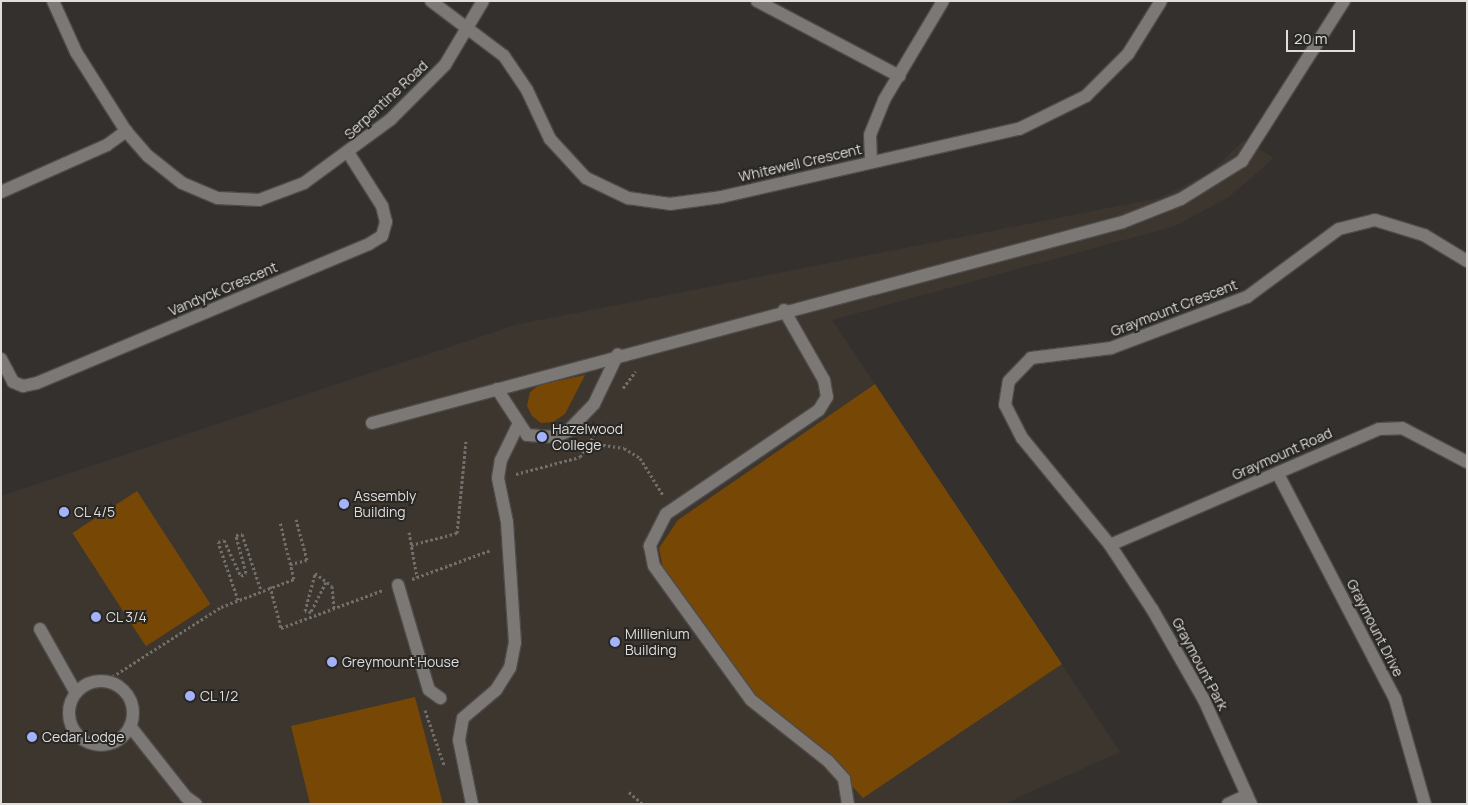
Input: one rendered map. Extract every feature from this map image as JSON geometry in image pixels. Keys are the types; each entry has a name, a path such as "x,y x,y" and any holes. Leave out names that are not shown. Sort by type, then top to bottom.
{"street":[{"name":"Serpentine Road","path":"52,1 76,52 126,131 182,183 218,198 259,200 304,183 349,154 445,65 467,31 483,1"},
{"name":"Whitewell Crescent","path":"431,1 467,31 504,56 527,90 550,139 586,178 628,198 670,204 721,197 1019,129 1086,96 1128,54 1161,1"},
{"path":"757,1 899,76"},
{"path":"871,162 870,135 899,76 943,1"},
{"path":"372,423 497,390 618,354 1123,222 1210,184 1242,161 1344,1"},
{"path":"1,192 107,145 126,131"},
{"name":"Vandyck Crescent","path":"1,359 13,382 23,386 37,383 369,244 382,236 384,214 349,154"},
{"name":"Graymount Crescent","path":"1110,545 1022,438 1005,406 1010,380 1031,358 1110,348 1175,327 1247,297 1339,229 1375,220 1424,236 1467,261"},
{"path":"784,310 824,380 827,397 819,410 673,509 656,527 650,546 654,566 751,700 844,779 848,804"},
{"path":"497,390 518,425 527,435 539,438 568,431 594,404 618,354"},
{"path":"472,804 460,740 463,718 496,690 510,668 516,641 508,545 498,478 518,425"},
{"name":"Graymount Road","path":"1110,545 1278,474 1323,451 1387,429 1402,428 1467,462"},
{"name":"Graymount Drive","path":"1278,474 1395,699 1425,804"},
{"name":"Graymount Park","path":"1110,545 1204,700 1249,799"},
{"path":"398,584 429,690 440,698"},
{"path":"40,629 76,693 70,721 80,737 108,744 130,726"},
{"path":"76,693 89,684 104,682 128,697 130,726 186,797 196,804"},
{"path":"1228,804 1249,799"}],"path":[{"path":"411,545 457,533 466,441"},
{"path":"585,450 603,445 624,448 640,458 673,509"},
{"path":"290,564 307,560 296,519"},
{"path":"104,682 238,600 270,586 294,579 280,522"},
{"path":"409,532 417,577"},
{"path":"238,600 218,542 224,540 241,576 246,573 236,536 242,534 261,590"},
{"path":"454,563 508,545"},
{"path":"326,582 311,612 305,611 315,573 332,586 334,608"},
{"path":"270,586 281,628 363,598"},
{"path":"429,690 423,704 447,774"},
{"path":"629,792 643,804"}],"shaded area":[{"name":"Hazelwood College","path":"1244,140 1274,158 1229,197 1175,226 832,320 1120,752 1004,804 1,804 1,496 515,325 1159,198 1209,173"},
{"path":"585,375 565,414 553,422 541,423 532,416 527,406 530,392 539,385"},
{"path":"875,384 1062,664 863,798 815,745 755,696 663,568 659,548 678,520"},
{"path":"137,491 211,604 146,646 72,533"},
{"path":"415,697 443,804 310,804 291,726"}],"place":[{"name":"Hazelwood College","path":"542,437"},
{"name":"Assembly Building","path":"344,504"},
{"name":"CL 4/5","path":"64,512"},
{"name":"CL 3/4","path":"96,617"},
{"name":"Millienium Building","path":"615,642"},
{"name":"Greymount House","path":"332,662"},
{"name":"CL 1/2","path":"190,696"},
{"name":"Cedar Lodge","path":"32,737"}]}
